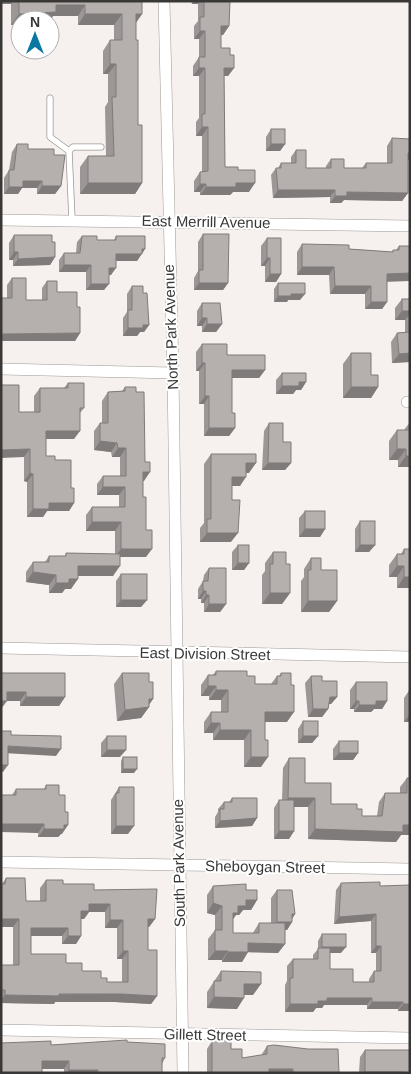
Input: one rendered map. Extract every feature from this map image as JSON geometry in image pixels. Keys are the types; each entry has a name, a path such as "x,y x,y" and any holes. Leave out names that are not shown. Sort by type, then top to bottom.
{"street":[{"name":"North Park Avenue","path":"164,1 173,373 176,653"},
{"name":"East Merrill Avenue","path":"1,220 410,226"},
{"path":"1,369 173,373"},
{"name":"East Division Street","path":"1,648 410,658"},
{"name":"South Park Avenue","path":"176,653 178,866 183,1073"},
{"name":"Sheboygan Street","path":"1,862 410,869"},
{"name":"Gillett Street","path":"1,1030 410,1038"}],"lane":[{"path":"50,98 50,136 69,151 72,220"},
{"path":"69,151 73,147 101,147"}],"building":[{"path":"19,1 142,1 142,14 136,14 136,40 138,40 138,125 142,125 142,183 88,183 88,156 114,156 112,97 116,97 116,64 110,64 110,40 122,40 122,14 85,14 85,5 56,5 56,10 19,10"},
{"path":"204,1 230,1 229,26 221,26 221,48 230,48 230,55 234,55 234,68 224,68 225,167 238,167 238,170 255,170 255,183 236,183 236,187 206,187 206,184 200,184 200,172 208,171 208,127 202,127 202,114 205,114 205,68 199,68 199,57 205,57 205,31 200,31 200,17 204,17"},
{"path":"271,129 285,129 285,144 271,144"},
{"path":"392,138 410,139 408,193 347,192 347,196 335,196 335,190 278,190 276,168 281,168 281,163 296,163 296,150 306,150 306,168 331,168 331,159 344,159 344,168 366,168 366,163 392,163"},
{"path":"17,144 28,144 28,149 54,149 54,155 65,155 61,186 42,186 42,181 23,181 23,187 9,187 9,170 14,170"},
{"path":"203,234 229,234 228,283 199,283 199,270 203,270"},
{"path":"14,235 52,235 52,242 55,242 55,257 18,259 18,252 14,252"},
{"path":"82,236 97,236 97,240 116,240 116,236 145,236 145,249 142,249 142,254 116,254 116,268 109,268 109,284 91,284 91,265 64,265 64,253 80,253"},
{"path":"267,238 281,238 281,274 270,274 270,258 267,258"},
{"path":"302,244 349,245 349,249 393,252 393,250 399,250 399,246 410,246 410,273 387,274 387,302 371,302 371,286 335,286 334,267 302,267"},
{"path":"12,278 26,278 26,300 47,300 47,281 57,281 57,292 77,292 77,307 80,307 80,333 1,334 1,298 12,298"},
{"path":"278,283 305,283 305,294 278,296"},
{"path":"132,286 143,286 143,293 147,293 149,325 143,325 143,328 128,328 128,310 132,310"},
{"path":"402,299 410,299 410,311 402,311"},
{"path":"202,303 220,303 222,324 207,324 207,318 202,318"},
{"path":"410,332 410,353 399,354 397,333"},
{"path":"202,344 227,344 227,355 265,355 265,370 232,370 232,413 235,413 235,428 209,428 209,396 205,396 205,363 202,363"},
{"path":"351,353 371,353 371,375 378,375 378,387 351,387"},
{"path":"282,373 306,373 306,382 299,382 299,386 282,386"},
{"path":"68,383 84,383 84,408 80,408 80,431 46,431 46,456 55,456 55,460 71,460 71,488 74,488 74,503 49,503 49,509 33,509 33,474 30,473 30,449 1,450 1,385 19,385 19,412 40,412 40,388 68,388"},
{"path":"125,387 136,387 136,392 144,392 145,462 150,462 150,472 143,472 143,497 146,497 146,530 152,530 152,549 121,549 121,522 92,522 92,507 125,507 125,487 103,487 103,476 126,476 126,448 118,448 117,443 100,441 100,423 108,423 108,392 125,391"},
{"path":"269,423 283,423 283,442 291,442 291,463 268,463"},
{"path":"397,430 410,430 410,456 406,456 406,449 397,449"},
{"path":"211,454 256,454 256,463 246,463 246,477 232,477 232,500 240,500 238,533 207,533 207,519 211,519"},
{"path":"305,511 325,511 325,529 305,529"},
{"path":"360,521 375,521 375,545 360,545"},
{"path":"238,545 249,545 249,563 238,563"},
{"path":"404,549 410,549 410,577 404,577 404,566 397,566 397,554 404,554"},
{"path":"273,552 286,552 286,564 290,564 290,593 270,593 270,564 273,564"},
{"path":"66,553 120,554 120,566 78,566 78,579 69,579 69,583 56,583 56,575 33,572 33,562 49,562 49,556 66,556"},
{"path":"311,558 321,558 321,570 337,570 337,601 308,601 308,570 311,570"},
{"path":"209,568 226,568 226,604 209,604 209,595 206,595 206,591 203,591 203,581 208,581"},
{"path":"121,574 147,574 147,600 121,600"},
{"path":"216,671 247,671 247,676 255,676 255,684 277,684 277,676 281,676 281,673 291,673 291,685 294,685 294,712 265,712 265,740 268,740 268,757 251,757 251,730 220,730 220,723 211,723 211,712 228,712 228,690 216,690 216,686 208,686 208,675 216,675"},
{"path":"1,673 65,673 65,697 26,697 26,692 7,692 7,701 1,701"},
{"path":"122,673 149,673 149,682 153,682 153,699 149,699 149,707 125,710"},
{"path":"311,676 322,676 322,681 337,681 337,697 330,697 328,709 313,709"},
{"path":"356,682 387,682 387,701 376,701 376,705 359,705 359,701 356,701"},
{"path":"303,721 318,721 318,736 303,736"},
{"path":"1,731 11,731 11,735 61,736 61,749 8,746 8,765 1,765"},
{"path":"107,736 126,736 126,750 107,750"},
{"path":"339,741 358,741 358,753 339,753"},
{"path":"123,757 137,757 137,769 123,769"},
{"path":"289,758 305,758 305,783 331,783 331,804 357,804 357,809 362,809 362,816 382,816 385,793 407,793 407,778 410,778 410,825 403,825 403,832 315,829 315,798 288,798"},
{"path":"46,785 59,785 59,795 65,795 65,812 68,812 68,825 64,825 64,829 44,829 44,824 1,824 1,795 16,795 16,789 46,789"},
{"path":"119,787 134,787 134,826 116,826 116,793 119,793"},
{"path":"232,798 257,798 257,818 220,821 220,809 224,809 224,802 232,802"},
{"path":"279,800 294,800 294,831 279,831"},
{"path":"6,878 25,878 26,901 46,901 46,880 63,880 63,884 94,884 94,890 157,889 155,919 148,919 148,950 157,950 157,996 121,994 5,995 5,990 1,990 1,965 19,965 19,919 1,919 1,884 5,884","holes":["89,904 110,904 110,920 123,920 123,951 128,951 128,982 107,982 107,978 101,978 101,971 82,971 82,963 66,963 66,954 31,954 31,928 68,928 68,936 81,936 81,911 89,911"]},
{"path":"380,882 380,886 410,885 410,1004 403,1004 403,1002 372,1002 372,998 327,998 327,1001 318,1001 318,1004 290,1004 290,978 293,978 293,959 318,959 318,948 330,948 330,969 353,969 353,982 374,982 374,971 381,971 381,946 376,946 376,914 339,917 341,883"},
{"path":"246,884 246,890 257,890 257,900 246,900 246,906 238,906 238,913 233,913 233,933 259,933 259,923 285,923 285,944 248,943 248,952 215,951 215,930 222,930 222,906 213,903 213,886"},
{"path":"277,890 292,890 295,914 292,914 292,922 277,922"},
{"path":"322,934 346,934 346,947 322,947"},
{"path":"221,971 261,972 261,984 244,984 244,998 214,997 214,981 221,981"},
{"path":"127,1040 127,1042 165,1044 165,1058 162,1058 162,1073 98,1073 98,1070 69,1070 69,1061 42,1061 42,1073 1,1073 1,1043 51,1041 51,1045"},
{"path":"231,1040 231,1049 242,1049 242,1058 267,1054 267,1046 274,1045 308,1049 338,1049 339,1073 298,1073 293,1072 293,1069 269,1069 269,1073 212,1073 212,1041"},
{"path":"365,1050 410,1050 410,1073 365,1072"}]}
